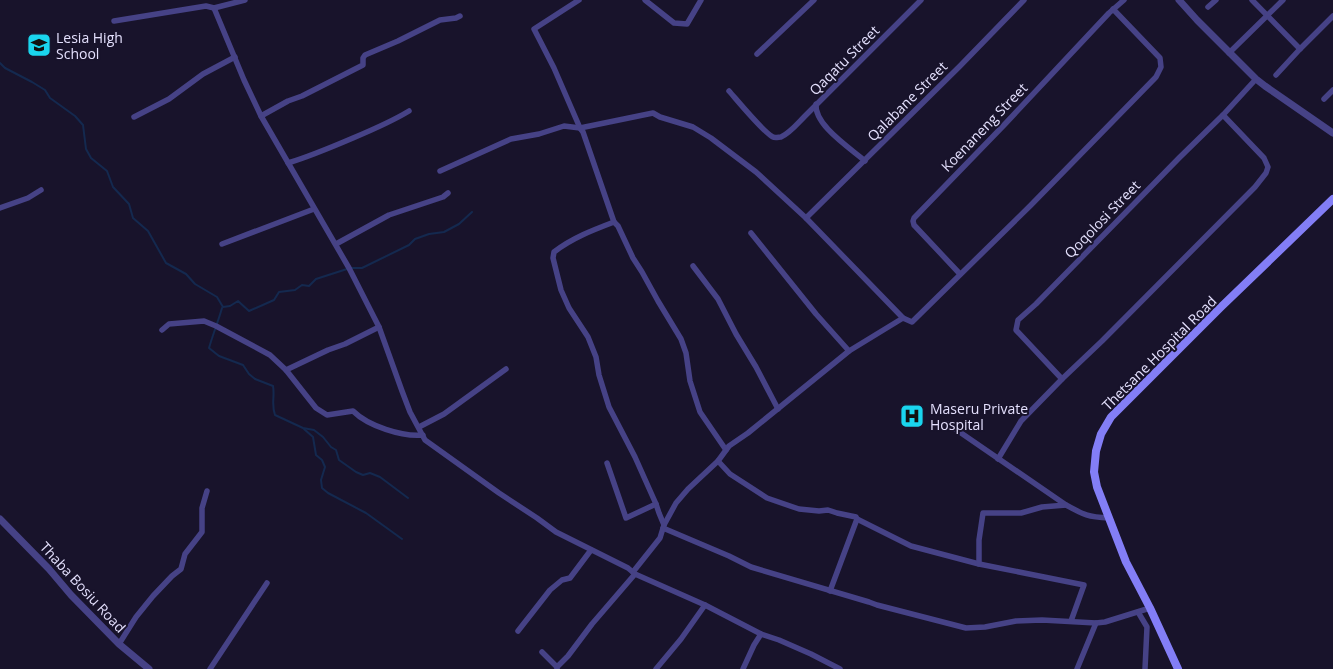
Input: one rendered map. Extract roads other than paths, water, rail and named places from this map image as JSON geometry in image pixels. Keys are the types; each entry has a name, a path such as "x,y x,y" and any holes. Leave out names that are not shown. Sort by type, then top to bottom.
{"main road":[{"name":"Thetsane Hospital Road","path":"1178,669 1126,562 1097,487 1094,472 1096,451 1111,417 1333,199"}],"street":[{"path":"214,8 245,0"},
{"path":"579,0 534,29 583,132 614,222 618,226 655,297 681,339 686,354 690,381 700,412 726,450"},
{"path":"645,0 674,23 686,24 701,0"},
{"path":"756,54 814,0"},
{"name":"Qaqatu Street","path":"865,161 835,136 824,124 816,112 816,104 921,0"},
{"name":"Qalabane Street","path":"806,218 1024,0"},
{"name":"Koenaneng Street","path":"960,274 914,225 914,218 1113,9 1124,0"},
{"path":"1180,0 1197,20 1256,79 1333,133"},
{"path":"1208,8 1216,0"},
{"path":"1252,0 1300,49"},
{"path":"1229,53 1283,0"},
{"path":"114,21 206,3 214,8 261,116 336,244 379,326 410,412 425,440 499,494 556,532 628,568 634,573 705,605 761,634 811,654 840,669"},
{"path":"440,171 511,139 539,134 564,126 580,128 653,113 693,127 711,138 756,172 806,218 903,318 912,322 1038,198 1156,77 1161,67 1160,58 1113,9"},
{"path":"261,116 288,100 302,96 363,65 363,58 365,56 440,20 460,16"},
{"path":"1276,75 1333,16"},
{"path":"134,116 169,99 203,74 235,57"},
{"name":"Qoqolosi Street","path":"1062,379 1016,330 1018,320 1223,115 1256,79"},
{"path":"1324,99 1333,90"},
{"path":"729,91 747,112 774,137 780,138 787,134 816,104"},
{"path":"288,163 311,156 381,126 409,111"},
{"path":"998,459 1021,421 1255,187 1266,173 1268,166 1264,158 1223,115"},
{"path":"0,208 28,198 41,190"},
{"path":"336,244 389,215 443,197 448,193"},
{"path":"222,244 314,209"},
{"path":"614,222 582,235 560,247 554,252 553,258 561,290 569,308 588,338 596,358 609,407 635,457 664,526 751,567 877,605 966,628 985,627 1016,621 1042,620 1096,623 1150,608"},
{"path":"751,233 816,314 849,351"},
{"path":"694,266 718,299 778,409"},
{"path":"542,652 557,668 568,656 660,538 676,503 718,461 732,442 748,434 849,351 903,318"},
{"path":"162,330 169,324 204,321 270,355 286,370 316,408 326,415 353,411 360,418 401,434 423,436"},
{"path":"286,370 345,344 379,326"},
{"path":"419,428 444,414 506,369"},
{"path":"948,424 1081,514 1090,517 1109,518"},
{"path":"718,461 730,474 767,498 799,509 828,510 856,517 912,546 979,564 1084,585 1071,621"},
{"path":"607,463 626,518 656,504"},
{"path":"119,644 136,617 153,596 181,568 185,554 202,532 202,508 207,491"},
{"path":"979,564 979,540 983,513 1022,513 1042,507 1066,505"},
{"path":"830,591 857,519"},
{"name":"Thaba Bosiu Road","path":"0,520 50,569 71,595 119,644 149,669"},
{"path":"518,631 550,590 562,580 570,578 591,550"},
{"path":"210,669 267,583"},
{"path":"656,669 682,639 705,605"},
{"path":"1138,612 1146,627 1145,669"},
{"path":"1077,669 1096,623"},
{"path":"743,669 754,644 761,634"}],"waterway":[{"path":"0,63 5,68 45,90 50,98 75,116 83,125 86,149 91,158 107,171 113,187 129,204 133,218 148,231 166,263 186,274 195,284 217,297 223,307 230,306 238,301 249,311 274,300 279,292 295,290 302,285 309,286 316,279 347,269"},
{"path":"351,268 362,268 409,245 415,239 429,234 444,232 459,224 472,212"},
{"path":"222,308 209,348 219,356 243,365 255,379 273,386 275,415 303,428 314,430 336,450 339,460 363,475 370,473 380,477 408,498"},
{"path":"304,429 313,437 316,455 322,460 325,467 321,480 322,488 366,513 402,539"}],"place":[{"name":"Lesia High School","path":"39,45"},
{"name":"Maseru Private Hospital","path":"912,416"}]}
